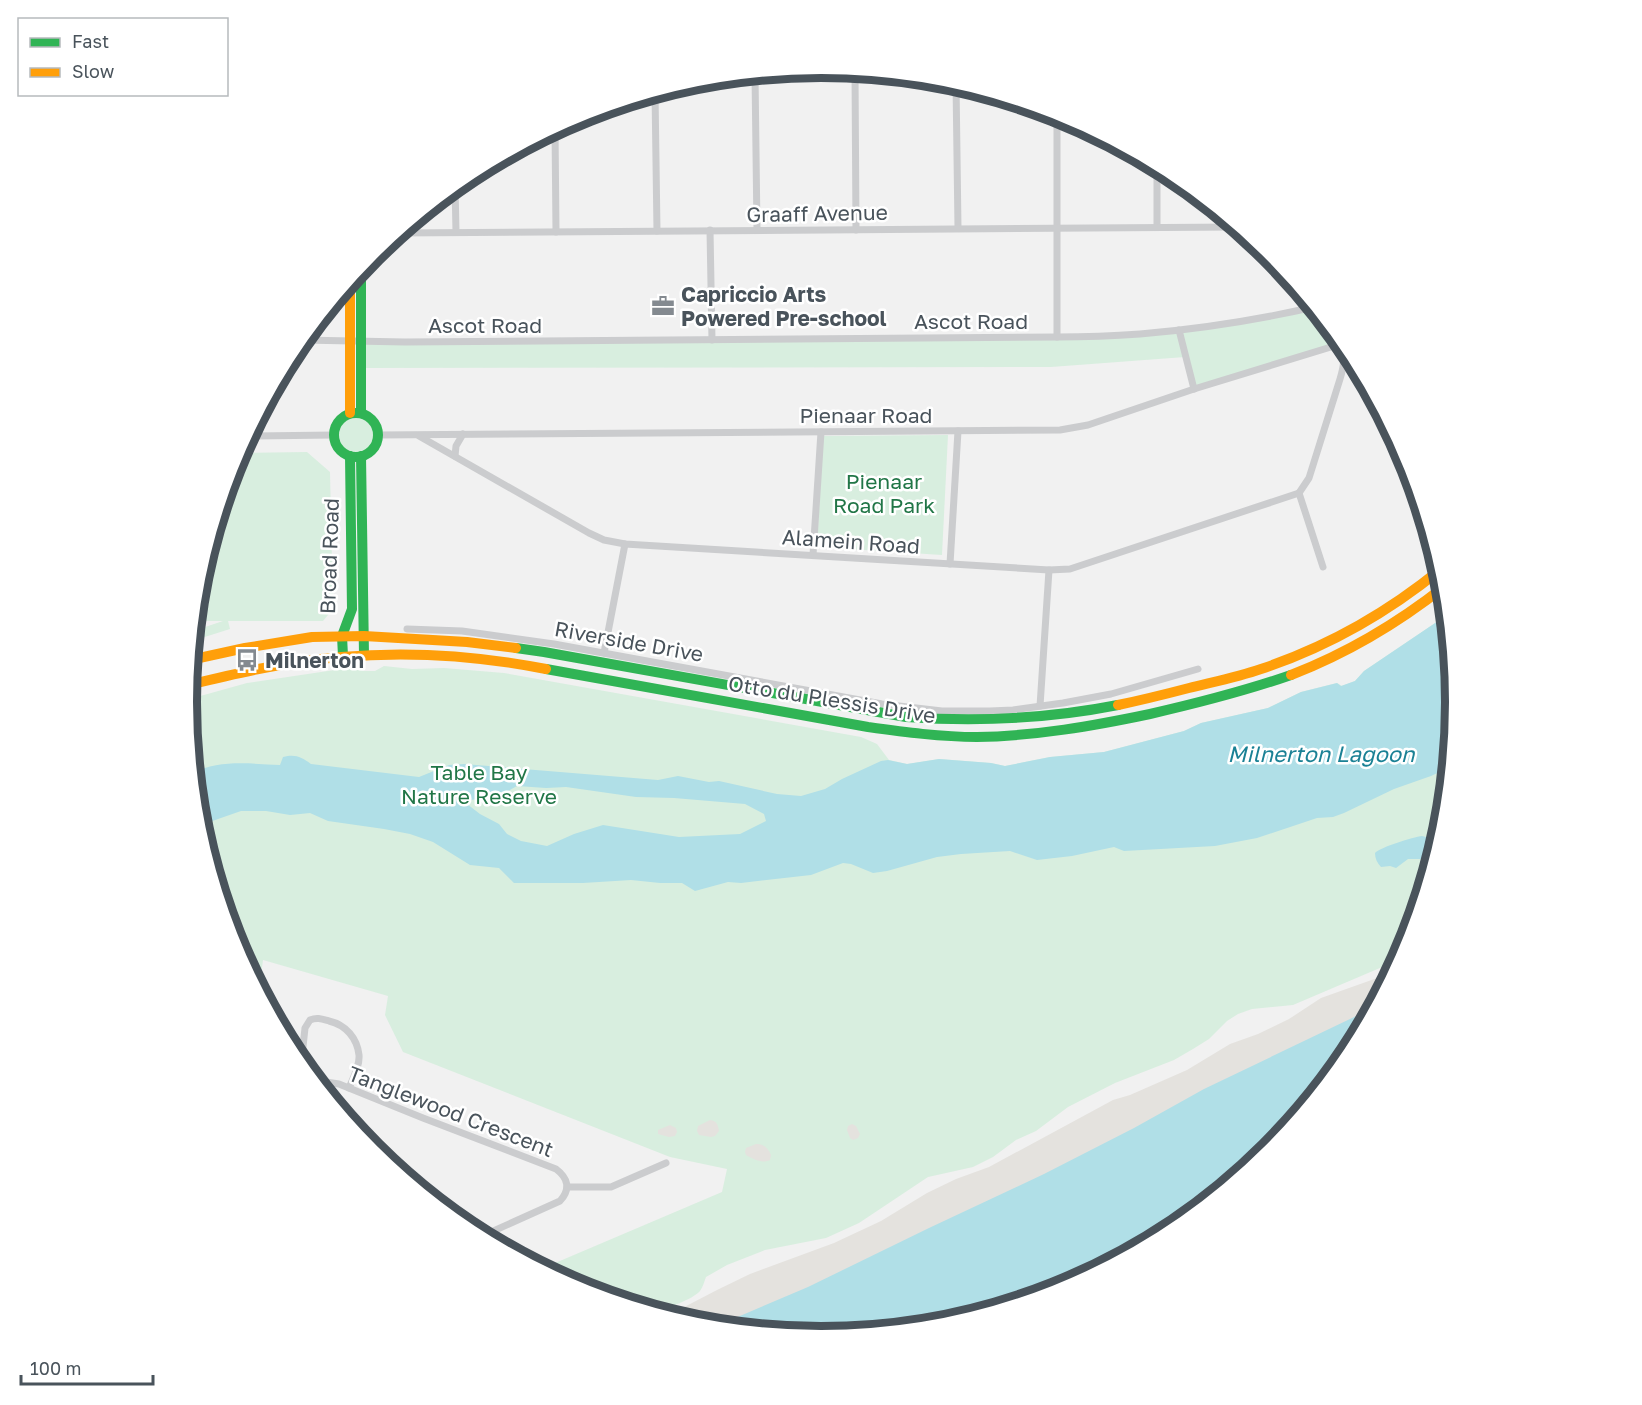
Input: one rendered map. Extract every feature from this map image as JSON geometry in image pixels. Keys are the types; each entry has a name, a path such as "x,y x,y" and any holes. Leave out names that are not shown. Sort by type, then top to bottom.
{"main road":[{"path":"356,413 362,342 361,280"},
{"path":"350,292 349,341 356,413"},
{"path":"356,413 374,421 378,435 373,449 356,456 343,452 334,435 338,423 344,416 356,413"},
{"name":"Broad Road","path":"356,456 357,565 364,655"},
{"name":"Broad Road","path":"343,656 342,636 352,609 357,565"},
{"name":"Otto du Plessis Drive","path":"198,658 298,638 364,636 467,642 515,647 906,717 964,720 1018,719 1117,705 1280,663 1306,653 1356,627 1383,611 1433,575"},
{"name":"Otto du Plessis Drive","path":"197,683 286,664 343,656 441,657 531,666 905,733 1013,736 1113,723 1243,692 1277,681 1323,662 1384,630 1436,593"}],"street":[{"path":"855,79 856,230"},
{"path":"755,81 757,230"},
{"path":"956,93 958,228"},
{"path":"655,100 657,231"},
{"path":"1057,125 1057,337"},
{"path":"555,138 556,232"},
{"path":"1157,176 1157,227"},
{"path":"455,197 456,232"},
{"name":"Graaff Avenue","path":"409,233 1226,227"},
{"path":"711,230 712,340"},
{"name":"Ascot Road","path":"313,340 362,342 1057,337 1179,330 1305,309"},
{"path":"1179,330 1194,389"},
{"name":"Pienaar Road","path":"378,435 1060,430 1088,425 1333,346"},
{"path":"1323,567 1299,493 1309,478 1344,362"},
{"path":"950,564 958,431"},
{"path":"813,555 820,432"},
{"name":"Alamein Road","path":"417,434 596,537 625,544 1050,570 1070,569 1299,493"},
{"path":"454,456 456,446 463,434"},
{"path":"257,436 334,435"},
{"path":"604,653 625,544"},
{"path":"1040,706 1050,570"},
{"name":"Riverside Drive","path":"407,629 482,634 604,653 834,696 942,711 1013,710 1040,706 1111,694 1198,669"},
{"path":"303,1050 305,1028 310,1020 318,1018 342,1025 352,1036 359,1058 349,1088"},
{"name":"Tanglewood Crescent","path":"325,1082 349,1088 556,1169 566,1180 567,1187"},
{"path":"491,1232 556,1204 563,1199 567,1187 611,1187 666,1163"}],"green space":[{"path":"1305,308 1333,346 1194,389 1185,357 1051,367 362,368 362,342 1139,334"},
{"path":"356,418 368,423 373,435 368,447 356,452 344,447 339,435 344,423"},
{"name":"Pienaar Road Park","path":"948,435 942,555 817,547 823,436"},
{"path":"307,452 330,472 333,609 323,621 228,621 230,629 200,638 201,628 223,621 202,621 208,581 218,541 249,453"},
{"name":"Table Bay Nature Reserve","path":"1440,620 1446,702 1440,784 1434,824 1412,903 1387,965 1293,1005 1252,1009 1238,1014 1227,1021 1209,1039 1193,1049 1174,1060 1115,1083 1068,1107 1036,1131 1016,1140 993,1157 973,1167 928,1177 859,1223 826,1238 765,1250 727,1265 706,1277 696,1294 668,1308 620,1294 550,1265 722,1192 727,1169 670,1157 403,1052 385,1015 388,996 263,960 261,978 244,941 218,864 208,824 198,743 197,697 247,683 348,668 375,671 384,666 504,673 861,737 877,744 889,760 907,764 939,759 1005,766 1050,757 1104,752 1184,731 1201,723 1268,708 1301,692 1337,683 1342,686 1355,681 1364,671"}],"sand":[{"path":"1382,976 1362,1015 1333,1059 840,1327 780,1326 739,1322 678,1310 750,1274 834,1243 881,1221 927,1193 989,1167 1113,1100 1187,1070 1230,1044 1289,1019 1321,998"},
{"path":"710,1120 717,1124 719,1131 711,1137 699,1135 698,1126"},
{"path":"852,1124 856,1126 860,1134 853,1140 847,1130"},
{"path":"670,1125 676,1128 675,1136 658,1134 658,1130"},
{"path":"756,1144 767,1148 771,1155 770,1160 761,1161 746,1155 746,1148"}],"water":[{"name":"Milnerton Lagoon","path":"1440,620 1446,702 1441,771 1394,789 1333,817 1317,818 1257,838 1215,846 1124,851 1114,847 1072,856 1037,860 1010,851 961,854 937,857 873,873 843,863 811,875 741,883 728,882 695,891 682,883 631,880 514,883 499,868 470,865 433,842 410,834 328,821 310,813 290,815 266,811 241,811 208,823 201,770 225,764 280,765 283,757 295,756 311,764 419,777 449,765 464,764 658,780 678,776 709,782 719,781 777,794 801,796 825,789 881,761 907,764 939,759 1005,766 1050,757 1104,752 1184,731 1201,723 1268,708 1301,692 1337,683 1341,686 1355,681 1364,671","holes":["517,786 566,787 636,797 745,804 764,814 766,821 740,834 679,837 603,825 547,846 521,841 507,834 499,824 467,804 471,800 506,792"]},
{"path":"1422,836 1430,838 1426,855 1421,859 1408,859 1396,868 1381,867 1378,864 1375,853"},
{"path":"1363,1013 1316,1083 1263,1144 1233,1172 1168,1222 1097,1263 1022,1294 983,1306 903,1322 821,1327 780,1326 730,1320 808,1287 1044,1174 1204,1089"}],"traffic: fast":[{"path":"361,280 361,413"},
{"path":"356,413 372,419 378,435 372,451 356,457 340,451 334,435 340,419 356,413"},
{"path":"343,656 342,636 352,609 350,456"},
{"path":"361,456 364,655"},
{"path":"516,648 906,717 1012,718 1118,705"},
{"path":"546,669 868,727 977,737 1043,732 1129,718 1221,696 1291,675"}],"traffic: slow":[{"path":"350,292 350,413"},
{"path":"1118,705 1243,674 1285,660 1356,627 1433,575"},
{"path":"1291,675 1372,636 1436,593"},
{"path":"198,658 312,637 364,636 467,642 516,648"},
{"path":"197,683 283,664 367,655 444,656 546,669"}],"place":[{"name":"Capriccio Arts Powered Pre-school","path":"663,306"},
{"name":"Milnerton","path":"247,660"}]}
